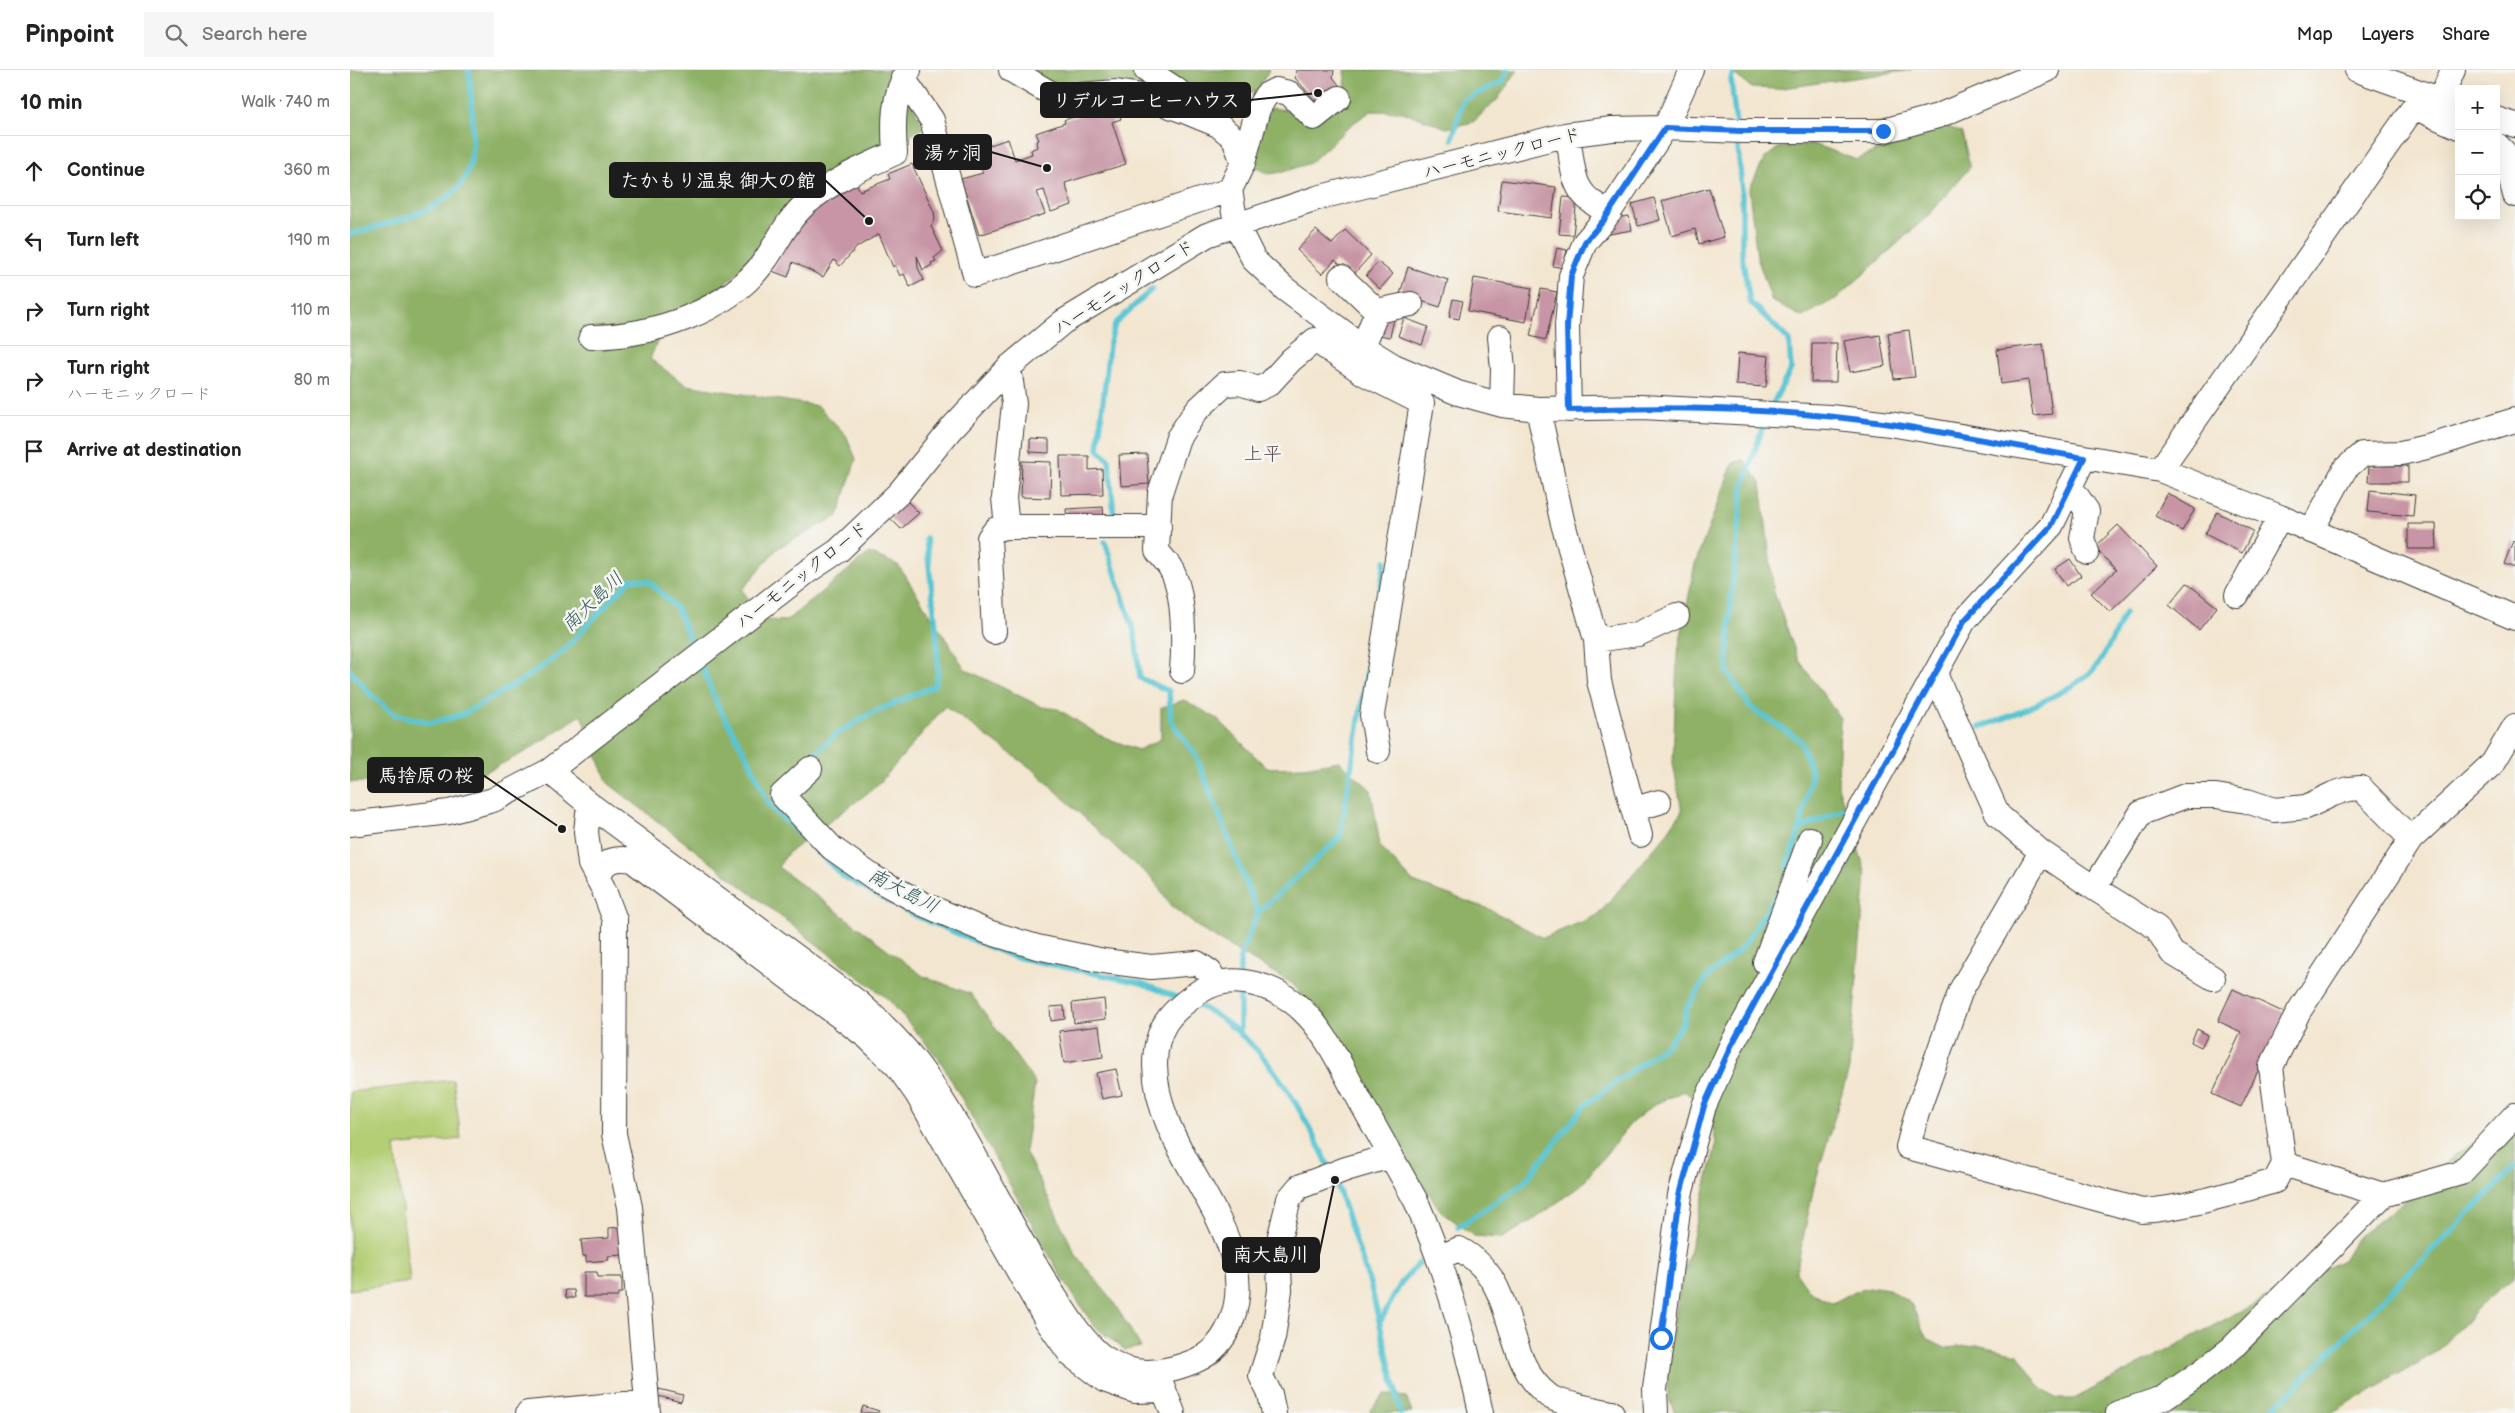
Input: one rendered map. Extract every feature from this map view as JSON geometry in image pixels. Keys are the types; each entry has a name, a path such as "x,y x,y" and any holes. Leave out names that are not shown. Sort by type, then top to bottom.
{"street":[{"path":"1012,70 1056,97 1116,92 1142,96 1218,124"},
{"path":"1146,70 1174,88 1234,138 1243,163"},
{"path":"1569,410 1567,326 1571,276 1585,242 1610,212 1665,128 1691,70"},
{"name":"ハーモニックロード","path":"350,824 450,812 493,800 549,771 808,571 838,551 899,493 950,430 1009,367 1063,322 1169,256 1207,235 1317,198 1568,134 1612,129 1665,128 1736,131 1883,131 1938,116 2047,70"},
{"path":"2357,70 2434,102 2455,123"},
{"path":"2160,470 2434,102 2453,70"},
{"path":"906,74 932,120 975,275 1083,237 1230,190"},
{"path":"590,337 621,336 674,322 713,306 743,285 766,259 780,233 793,216 808,201 843,176 895,153 893,121 906,74"},
{"path":"1339,98 1314,118 1289,93 1276,90 1266,96 1258,109 1243,163 1230,190 1236,224 1254,260 1285,289 1363,348 1422,403 1372,715 1378,751"},
{"path":"2500,120 2515,125"},
{"path":"1568,134 1575,178 1581,194 1592,205 1610,212"},
{"path":"2500,148 2504,152 2515,195"},
{"path":"1341,277 1377,311"},
{"path":"1377,311 1411,304"},
{"path":"1363,348 1377,311"},
{"path":"1500,337 1503,369 1502,405"},
{"path":"1182,671 1184,651 1180,594 1171,569 1156,550 1160,493 1178,438 1196,411 1225,384 1240,383 1258,388 1269,384 1291,360 1315,340 1364,374 1390,375 1502,405 1569,410 1642,407 1756,412 1890,424 2160,470 2280,516 2515,618"},
{"path":"1007,527 1004,498 1014,404 1009,367"},
{"path":"1538,409 1562,520 1596,640 1599,681 1635,809 1640,835"},
{"path":"2311,531 2345,469 2362,454 2409,451 2515,420"},
{"path":"1656,1413 1655,1389 1680,1195 1704,1106 1731,1046 1964,621 2051,526 2084,458"},
{"path":"2070,486 2087,511 2082,538 2087,552"},
{"path":"2237,595 2280,516"},
{"path":"994,632 990,538 996,529 1007,527 1159,527"},
{"path":"1596,640 1638,634 1677,616"},
{"path":"1935,674 1998,815 2040,852 2157,928 2172,954 2213,978"},
{"path":"2040,852 1961,990 1917,1113 1908,1147 2142,1211 2162,1210 2275,1181 2284,1164 2271,1067 2299,1011 2410,839 2494,763 2515,726"},
{"path":"810,770 782,794 832,848 873,877 923,904 988,932 1037,947 1104,961 1151,967 1197,963 1223,984"},
{"path":"549,771 589,804 859,1003 882,1023 903,1046 936,1092 1070,1321 1099,1354 1126,1369 1160,1382 1172,1413"},
{"path":"2094,888 2141,813 2185,796 2216,796 2247,801 2274,810 2306,807 2340,792 2361,788 2410,839"},
{"path":"1635,809 1659,802"},
{"path":"528,1413 648,1408 630,1207 614,1134 615,920 598,878 590,864 586,832 589,804"},
{"path":"1762,990 1765,961 1810,839"},
{"path":"598,878 606,864 617,858 632,860 867,1037 898,1067 918,1094 1047,1321 1071,1355 1104,1380 1135,1390 1160,1382 1207,1356 1224,1338 1234,1317 1237,1285 1235,1262 1225,1236 1174,1136 1159,1098 1155,1066 1156,1049 1161,1027 1178,1007 1223,984 1264,987 1283,996 1310,1018 1328,1041 1416,1202 1448,1286 1481,1413"},
{"path":"2118,1413 2163,1398 2201,1372 2232,1348 2383,1195 2461,1173 2515,1116"},
{"path":"1274,1413 1270,1394 1261,1376 1273,1338 1280,1290 1278,1244 1289,1199 1298,1187 1346,1169 1391,1156"},
{"path":"2284,1164 2383,1195"},
{"path":"1438,1258 1459,1249 1473,1256 1483,1266 1497,1286 1508,1314 1521,1360 1533,1381 1550,1397 1612,1413"}],"green space":[{"path":"350,70 897,70 923,128 884,149 755,259 659,337 650,359 686,385 818,406 846,435 856,459 838,516 778,548 742,590 765,620 786,621 869,553 898,565 965,669 1042,707 1058,709 1099,735 1138,750 1161,739 1161,708 1184,700 1218,719 1267,768 1304,767 1339,761 1371,790 1380,846 1413,882 1489,909 1543,938 1598,915 1664,837 1682,811 1673,763 1677,657 1695,564 1733,463 1744,460 1761,483 1774,593 1798,659 1840,718 1838,786 1866,873 1849,1069 1814,1186 1796,1272 1810,1292 1833,1303 1855,1291 1875,1287 1889,1289 1911,1304 1927,1339 1945,1348 1977,1345 2018,1354 2040,1387 2057,1399 2074,1399 2300,1280 2343,1260 2357,1237 2425,1186 2455,1154 2483,1139 2515,1129 2515,1277 2490,1296 2437,1352 2331,1413 1675,1413 1668,1397 1666,1370 1679,1293 1716,1145 1710,1120 1697,1102 1684,1091 1655,1104 1631,1123 1581,1185 1535,1219 1502,1238 1474,1236 1441,1211 1401,1154 1359,1074 1293,984 1202,930 1170,905 1152,878 1126,857 1035,771 945,706 878,785 788,853 778,867 923,976 971,994 1035,1083 1025,1151 1076,1255 1112,1300 1141,1347 1125,1350 1094,1326 1061,1276 940,1060 889,1000 608,783 581,715 525,752 463,783 350,782"},
{"path":"1027,70 1269,70 1258,89 1231,102 1175,100 1110,80 1080,88 1062,89"},
{"path":"1344,70 1518,70 1497,100 1473,122 1447,128 1403,112 1371,111 1352,124 1310,163 1283,172 1268,174 1255,167 1253,151 1271,108 1287,110 1297,115 1314,111 1346,88"},
{"path":"1729,70 1911,70 1776,89 1752,88"},
{"path":"1947,126 1962,133 1970,167 1929,215 1837,298 1802,317 1772,301 1757,257 1749,190 1764,159 1778,148 1813,144 1857,160 1897,140"},
{"path":"453,1080 461,1139 395,1146 410,1282 350,1290 350,1092"},
{"path":"1385,1394 1406,1397 1412,1413 1371,1413 1370,1410"}],"building":[{"path":"1296,70 1334,70 1333,77 1339,85 1316,101 1295,78"},
{"path":"1097,110 1098,113 1118,110 1121,119 1112,122 1126,164 1065,183 1072,205 1051,212 1044,190 1037,192 1045,214 979,235 961,179 983,173 975,150 1008,139 1015,160 1032,154 1031,150 1037,147 1036,141 1039,140 1036,133 1065,123 1064,120"},
{"path":"912,164 934,212 935,219 931,226 943,251 934,258 936,261 931,263 932,265 923,270 917,256 918,268 924,280 910,287 904,274 900,276 895,265 893,267 879,234 857,247 840,266 834,260 823,277 793,262 788,277 772,271 790,237 813,211 856,182 860,191 890,179 888,174"},
{"path":"1502,180 1556,187 1552,218 1498,211"},
{"path":"1709,188 1724,237 1699,244 1695,229 1672,236 1662,201"},
{"path":"1563,197 1577,198 1573,235 1559,234"},
{"path":"1654,198 1660,220 1638,226 1632,204"},
{"path":"1629,216 1632,230 1603,235 1616,218"},
{"path":"1316,230 1332,244 1345,230 1371,255 1352,276 1335,260 1322,274 1297,250"},
{"path":"1557,248 1567,250 1563,268 1553,266"},
{"path":"1378,262 1393,274 1380,289 1366,276"},
{"path":"1408,267 1448,280 1440,307 1400,294"},
{"path":"1474,278 1532,288 1526,322 1468,311"},
{"path":"1541,289 1557,292 1546,340 1530,336"},
{"path":"1453,299 1463,301 1459,319 1449,317"},
{"path":"1384,316 1394,319 1390,337 1379,335"},
{"path":"1404,318 1428,327 1422,345 1398,336"},
{"path":"1909,330 1915,377 1894,379 1888,333"},
{"path":"1880,335 1885,366 1850,372 1844,341"},
{"path":"1812,343 1837,343 1836,382 1811,382"},
{"path":"2043,344 2052,414 2033,416 2028,380 2001,384 1997,350"},
{"path":"1738,353 1769,356 1766,387 1736,385"},
{"path":"1030,439 1049,440 1049,453 1030,452"},
{"path":"1147,454 1149,484 1121,486 1119,455"},
{"path":"1060,456 1089,456 1089,470 1102,469 1103,494 1061,495"},
{"path":"1022,461 1051,462 1050,498 1021,497"},
{"path":"2369,466 2408,466 2408,482 2368,482"},
{"path":"2370,490 2415,495 2413,516 2368,512"},
{"path":"2167,493 2195,509 2182,531 2155,516"},
{"path":"907,501 919,513 901,529 890,518"},
{"path":"1103,507 1104,519 1067,521 1066,509"},
{"path":"2217,512 2253,531 2242,553 2205,534"},
{"path":"2408,524 2436,524 2437,549 2408,549"},
{"path":"2118,525 2157,566 2110,612 2091,593 2116,570 2095,547"},
{"path":"2513,541 2515,542 2515,568 2504,564"},
{"path":"2070,559 2081,576 2066,586 2055,569"},
{"path":"2187,583 2217,607 2199,630 2169,605"},
{"path":"2233,989 2285,1013 2241,1107 2212,1094 2241,1032 2218,1021"},
{"path":"1104,999 1106,1019 1074,1023 1072,1003"},
{"path":"1064,1006 1065,1019 1051,1021 1050,1007"},
{"path":"1099,1026 1103,1057 1064,1063 1059,1031"},
{"path":"2197,1029 2208,1035 2201,1047 2191,1042"},
{"path":"1116,1069 1122,1095 1102,1099 1096,1073"},
{"path":"621,1227 623,1255 608,1256 609,1260 586,1262 586,1256 583,1256 581,1240 609,1238 609,1228"},
{"path":"584,1272 597,1272 598,1277 622,1277 622,1293 618,1293 618,1297 584,1297"},
{"path":"565,1290 574,1290 575,1298 566,1298"},
{"path":"659,1389 683,1395 681,1402 658,1396"},
{"path":"863,1406 879,1411 878,1413 861,1413"}],"waterway":[{"name":"南大島川","path":"350,234 402,220 420,213 452,193 463,180 470,165 473,141 469,70"},
{"path":"1452,139 1463,100 1502,82 1508,70"},
{"path":"1734,70 1731,79 1736,125"},
{"path":"1737,137 1742,191 1742,256 1750,302 1789,340 1791,369 1771,407"},
{"path":"1114,515 1109,460 1098,449 1109,345 1115,324 1152,289"},
{"path":"1765,420 1743,487 1731,597 1727,671 1750,707 1800,740 1812,773 1800,829 1787,867"},
{"path":"805,762 835,735 870,714 934,686 938,674 937,636 926,538"},
{"path":"1105,542 1135,634 1140,678 1169,691 1171,721 1196,756 1258,913"},
{"path":"1240,976 1240,957 1258,913 1340,837 1385,561"},
{"name":"南大島川","path":"350,670 370,694 394,714 431,723 464,714 529,676 559,655 631,579 649,581 677,609 695,652"},
{"path":"1980,727 2044,701 2090,673 2106,652 2125,613"},
{"name":"南大島川","path":"700,662 717,704 749,760 769,805 843,876 916,916 1011,956 1141,983 1181,999"},
{"path":"1800,829 1848,807"},
{"path":"1458,1227 1523,1184 1585,1105 1668,1044 1683,1023 1687,1008 1707,977 1742,948 1780,890"},
{"path":"1240,988 1240,1035"},
{"name":"南大島川","path":"1192,1003 1216,1016 1238,1032 1258,1051 1291,1096 1330,1169"},
{"path":"2269,1413 2515,1167"},
{"name":"南大島川","path":"1335,1179 1371,1287 1401,1413"},
{"path":"1380,1322 1401,1283 1419,1263"}],"place":[{"name":"リデルコーヒーハウス","path":"1318,93"},
{"name":"湯ヶ洞","path":"1047,168"},
{"name":"たかもり温泉 御大の館","path":"869,221"},
{"name":"馬捨原の桜","path":"562,829"},
{"name":"南大島川","path":"1335,1180"}],"district":[{"name":"上平","path":"1263,453"}],"route":[{"path":"1661,1338 1680,1195 1704,1106 1731,1046 1964,621 2051,526 2084,458 1890,424 1830,417 1642,407 1569,410 1567,326 1571,276 1585,242 1604,220 1665,128 1742,131 1883,131"}]}
